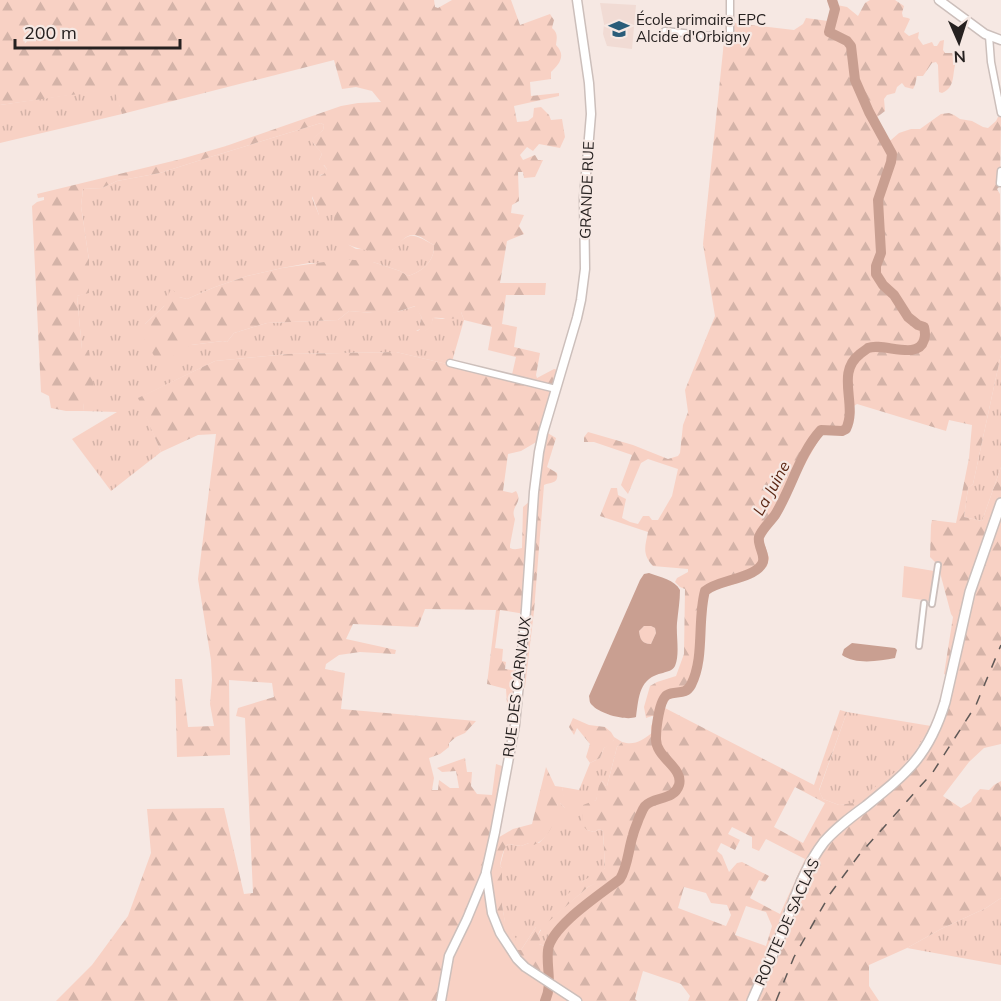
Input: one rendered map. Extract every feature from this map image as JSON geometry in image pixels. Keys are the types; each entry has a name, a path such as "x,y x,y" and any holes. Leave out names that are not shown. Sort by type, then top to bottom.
{"main road":[{"name":"ROUTE DE SACLAS","path":"752,1001 802,880 816,853 833,832 899,779 922,755 931,740 940,719 970,592 1001,503"}],"street":[{"name":"GRANDE RUE","path":"560,378 579,309 584,276 584,198 591,114 577,0"},
{"path":"665,31 730,38 730,0"},
{"path":"939,0 989,36 1001,40"},
{"path":"989,36 991,62 1001,113"},
{"path":"1000,183 1001,171"},
{"path":"450,363 556,389"},
{"name":"RUE DES CARNAUX","path":"560,378 539,452 515,725 486,872 492,913 500,933 517,959 525,967 577,1001"},
{"path":"932,604 938,566"},
{"path":"919,646 924,603"},
{"path":"441,1001 449,956 486,872"}],"shaded area":[{"name":"École primaire EPC Alcide d'Orbigny","path":"600,3 636,5 632,49 607,46 603,34 604,24"},
{"path":"649,573 667,579 680,590 677,623 678,651 675,666 671,670 655,675 645,684 640,695 636,717 620,717 596,708 590,703 589,696 644,574","holes":["644,626 655,628 656,633 651,644 648,644 642,640 639,631"]},
{"path":"852,643 895,648 897,650 895,658 868,661 854,660 842,655 844,649"}],"green space":[{"path":"0,0 434,0 435,7 438,8 452,0 511,0 520,25 550,14 554,20 552,28 556,33 556,45 561,52 561,59 551,72 551,79 530,82 531,96 559,93 559,96 514,106 517,122 528,121 533,117 534,108 541,107 551,120 562,119 565,137 560,148 539,144 533,151 527,147 520,155 523,160 535,155 538,160 543,160 535,177 524,178 523,172 518,172 519,201 512,205 511,213 524,215 519,226 524,234 507,241 500,283 546,283 545,295 506,295 502,324 517,327 514,347 540,353 537,378 554,369 559,370 541,429 556,438 547,467 557,473 557,479 544,485 534,611 525,687 507,704 506,689 487,684 496,610 425,609 418,627 353,624 346,639 396,650 395,654 360,652 339,655 326,664 325,669 345,673 341,709 476,721 465,733 449,743 449,747 429,758 434,778 432,790 438,790 439,780 450,788 459,788 456,771 442,772 437,768 465,758 467,772 472,772 471,786 477,794 492,795 496,764 505,767 489,843 513,829 532,824 546,767 555,786 562,787 564,796 571,800 573,806 567,810 558,803 551,827 540,842 521,846 508,844 500,866 502,868 502,905 505,922 512,923 513,936 516,938 515,948 521,950 536,927 542,926 538,935 539,944 553,949 557,936 571,919 606,887 601,881 588,887 548,922 546,916 571,891 605,868 603,831 587,830 582,825 583,805 596,800 600,780 607,786 617,747 622,742 638,742 652,733 651,725 656,717 646,718 644,707 650,686 676,676 684,654 685,589 675,582 677,578 688,572 688,569 653,566 646,554 648,532 600,516 611,488 617,488 618,495 626,499 622,518 638,524 643,516 658,520 672,496 678,469 648,459 641,463 628,494 621,485 632,455 594,442 584,442 584,437 588,432 633,445 668,459 680,453 683,425 688,412 685,390 715,316 703,244 726,22 794,30 803,24 806,18 828,21 831,9 837,5 847,7 858,16 865,3 870,0 895,0 904,6 903,17 910,19 904,32 909,36 919,32 918,38 923,45 932,42 934,46 937,46 940,41 944,40 943,50 945,53 953,53 957,60 952,83 942,93 939,92 936,62 932,63 923,76 917,76 913,89 905,87 902,83 897,87 895,93 887,95 884,99 885,111 872,121 877,134 891,140 899,133 920,129 941,114 949,113 988,128 998,117 1001,117 1000,186 997,189 1000,194 1001,354 973,484 968,488 964,517 982,521 1001,467 1001,744 984,748 969,762 943,796 961,808 971,802 980,789 989,790 1001,781 1001,898 986,908 869,965 869,986 879,1001 688,1001 690,996 681,984 643,971 635,999 637,1001 571,1001 449,982 446,1001 56,1001 92,965 128,916 151,853 147,809 224,808 244,894 253,893 245,718 236,716 238,708 274,697 272,683 229,680 230,755 177,757 175,679 182,679 188,727 214,726 210,704 211,660 198,579 216,434 198,435 161,452 138,398 215,361 288,354 396,352 511,379 516,357 488,350 492,327 464,320 461,312 457,318 433,318 431,326 419,337 412,337 411,331 420,329 422,318 415,306 379,316 373,313 349,311 338,320 267,323 234,333 227,342 191,345 159,365 143,336 145,324 164,306 170,291 187,299 247,276 282,268 345,259 373,262 408,276 423,269 430,261 434,245 418,236 406,237 390,251 378,252 362,249 346,244 337,237 334,215 319,215 311,193 315,178 324,174 327,169 324,165 316,167 315,164 322,154 311,140 323,130 324,125 321,123 160,173 117,181 102,188 83,189 81,206 89,260 89,293 77,296 82,349 89,350 95,397 84,403 83,411 51,408 49,396 41,392 32,206 44,200 44,197 38,198 37,194 226,146 341,106 381,102 372,91 356,87 342,89 334,60 122,114 114,89 0,105","holes":["857,404 946,431 949,420 972,425 969,458 956,523 932,520 931,525 930,557 938,565 953,617 941,701 931,726 914,753 901,768 853,803 839,805 823,799 819,790 847,712 840,710 814,785 661,706 668,696 684,692 693,681 699,651 703,651 708,594 714,589 752,577 767,566 769,558 764,536 780,516 801,471 822,434 843,433 850,428 854,420 854,406","538,441 530,501 523,507 522,548 514,549 510,548 510,545 518,495 516,491 512,493 503,491 508,454 521,451","500,610 525,614 517,671 505,669 506,662 502,661 503,649 495,648","795,787 825,803 803,843 774,827","732,827 752,837 752,848 759,851 766,839 805,859 780,914 750,898 759,880 765,882 769,876 742,862 737,863 729,872 722,855 717,851 721,843 735,850 740,840 728,834","684,887 706,893 711,903 727,905 731,915 726,926 678,908","746,906 766,912 772,926 766,946 735,935"]},
{"path":"115,88 122,114 0,143 0,105"},
{"path":"321,123 324,125 323,130 312,140 322,154 319,160 327,169 325,174 320,175 312,198 319,215 334,214 349,245 356,249 392,250 403,239 412,236 421,238 434,245 434,251 427,265 408,276 373,262 309,263 282,268 247,276 187,299 179,297 164,306 145,324 191,345 227,342 234,333 267,323 338,320 349,311 397,312 416,306 422,318 420,329 410,334 428,329 433,318 443,319 461,312 464,320 451,365 396,352 288,354 215,361 139,398 161,452 111,491 72,439 117,412 83,411 89,350 82,350 77,296 89,292 89,260 81,206 83,189 102,188 117,181 160,173"},
{"path":"1001,354 1001,467 982,521 964,517 968,488 973,484"},
{"path":"904,566 934,571 930,601 902,597"},
{"path":"644,626 655,628 656,633 651,644 641,639 639,631"},
{"path":"847,712 931,726 914,753 901,768 853,804 839,805 823,799 819,791"},
{"path":"573,718 589,725 605,727 611,732 614,740 604,748 600,758 590,763 586,757 590,744 577,728 574,735 569,727"},
{"path":"614,737 622,742 617,747 607,786 602,781 596,800 593,802 587,830 603,831 605,868 583,881 548,921 588,887 601,880 606,887 571,919 557,936 553,949 539,944 538,935 541,930 536,927 521,950 517,950 510,922 505,923 502,905 502,868 500,866 505,847 508,844 521,846 539,843 543,839 549,830 558,803 565,808 562,787 579,790 590,763 600,758 604,748 614,740"},
{"path":"485,885 505,948 571,1001 446,1001 456,949"},
{"path":"1001,898 1001,965 907,948 986,908"}],"waterway":[{"name":"La Juine","path":"545,1001 549,988 548,950 551,941 578,911 620,879 634,831 644,808 653,801 673,794 679,785 674,767 657,745 657,722 664,698 670,694 683,692 691,685 698,663 705,591 751,573 762,564 759,537 781,505 813,439 821,430 842,431 846,429 850,410 849,370 853,362 868,348 915,349 925,338 924,327 908,317 894,295 883,285 876,274 876,266 881,253 878,200 892,154 855,80 851,46 847,41 829,32 835,9 832,0"}],"railway":[{"path":"776,1001 794,957 830,894 859,855 933,772 976,705 1001,645"}],"place":[{"name":"École primaire EPC Alcide d'Orbigny","path":"619,29"}]}
